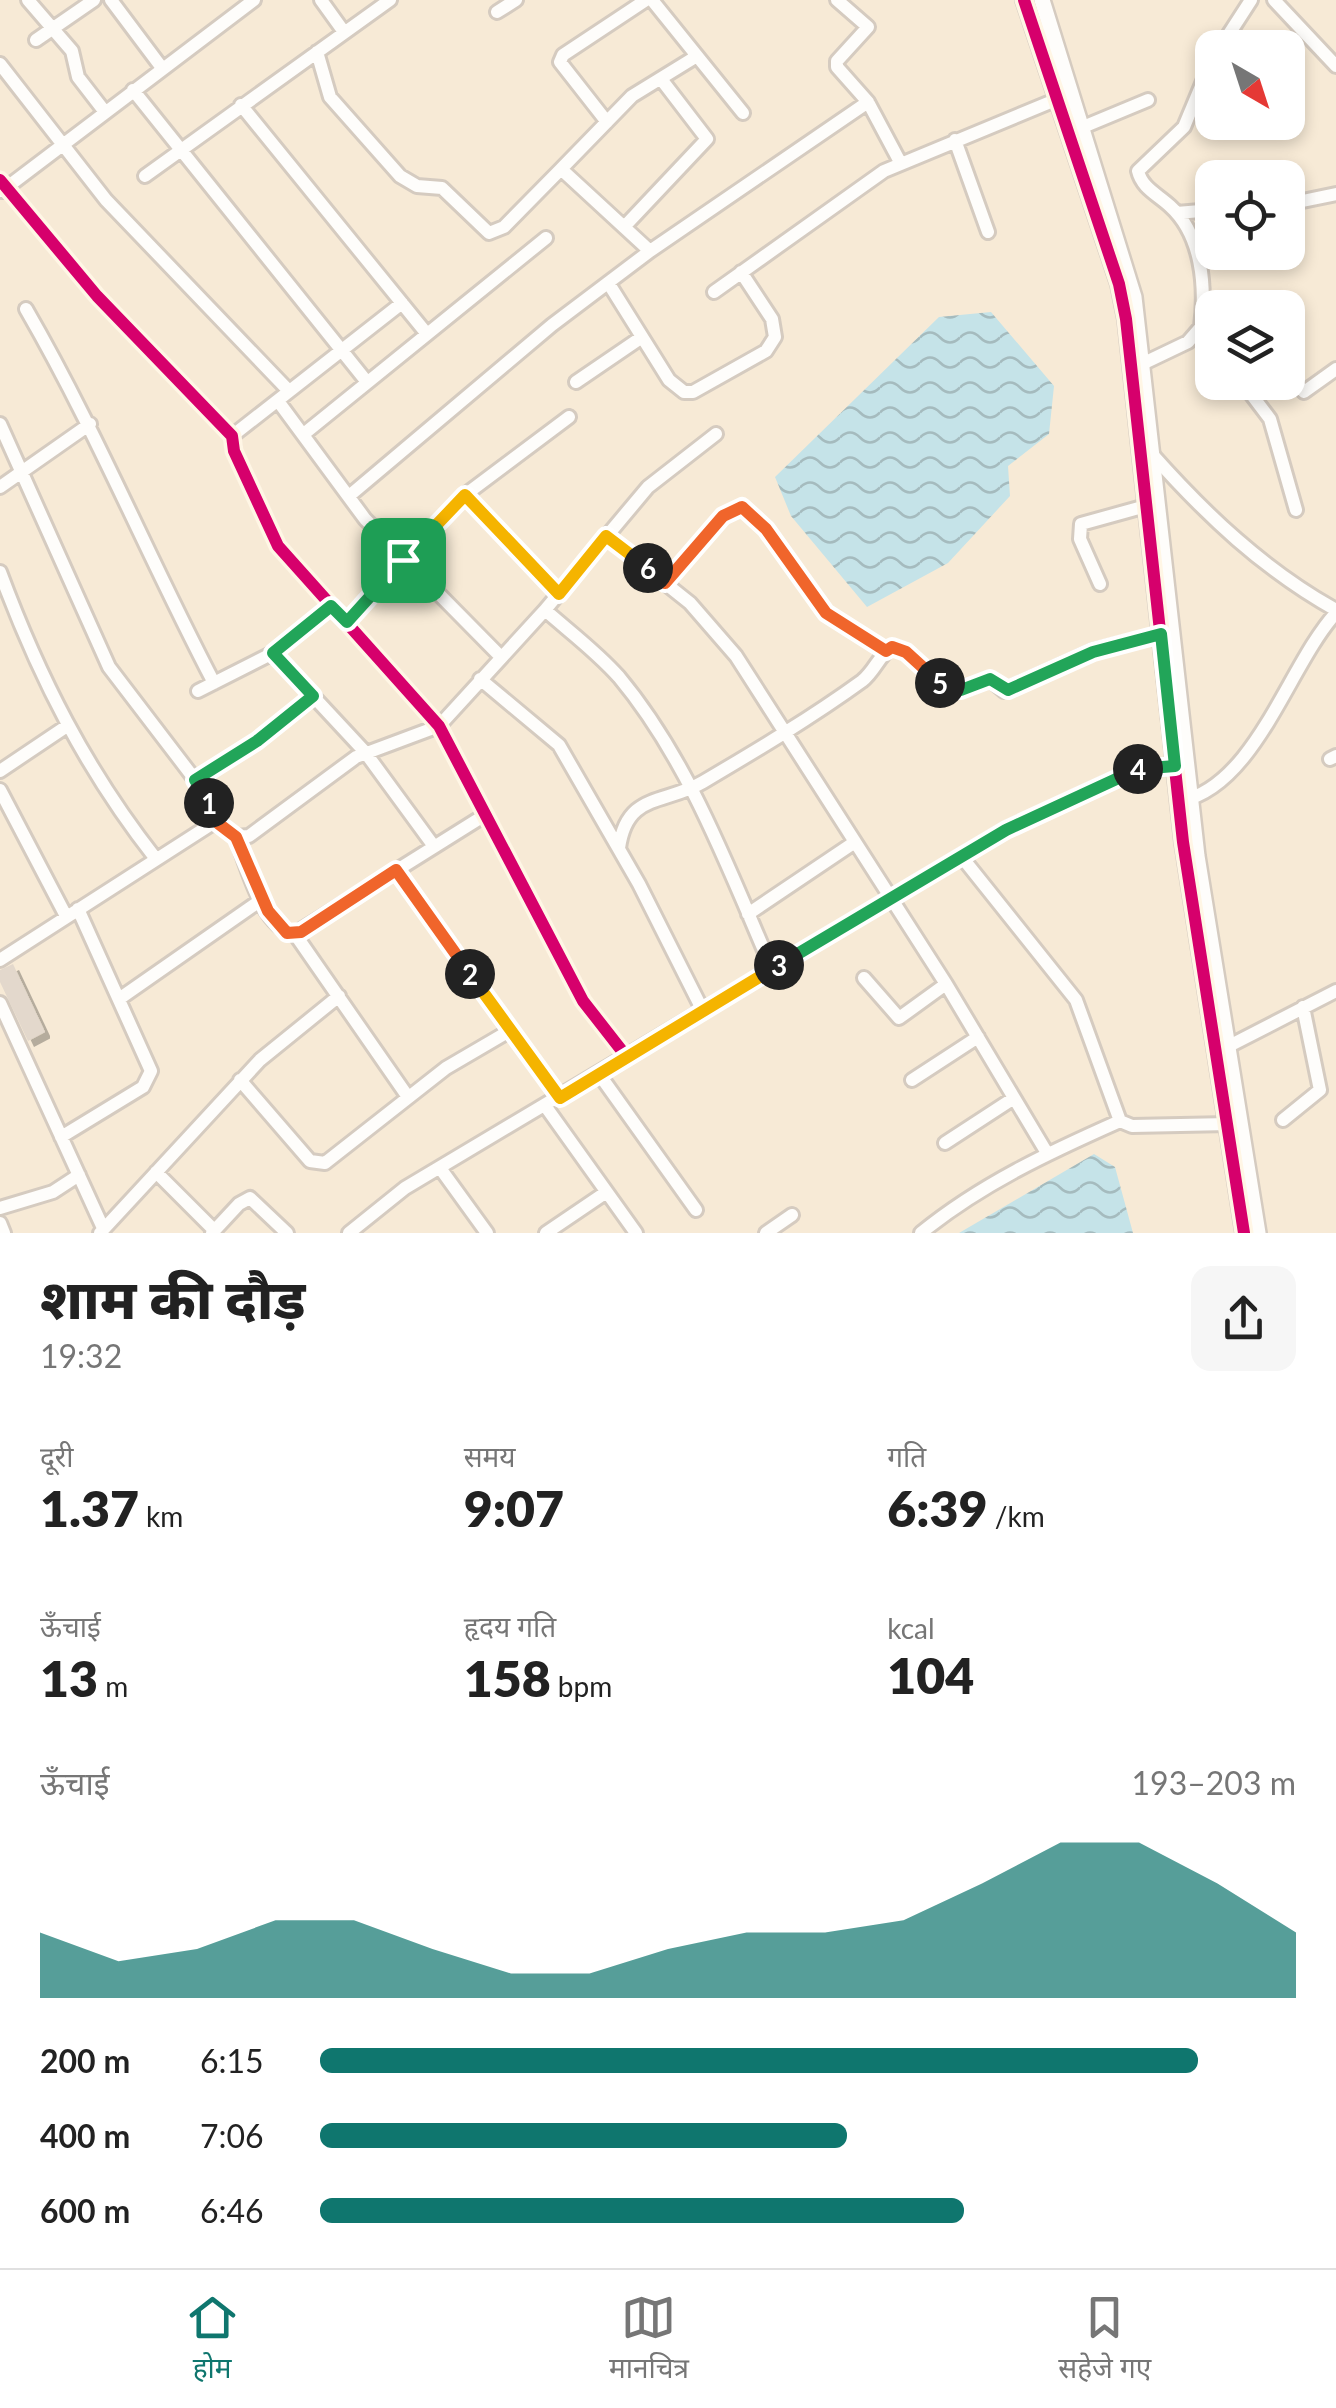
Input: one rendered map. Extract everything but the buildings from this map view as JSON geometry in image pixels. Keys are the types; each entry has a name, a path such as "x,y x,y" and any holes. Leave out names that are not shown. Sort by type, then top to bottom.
{"street":[{"path":"28,0 72,51 78,76 105,112"},
{"path":"36,40 94,0"},
{"path":"112,0 162,68"},
{"path":"321,0 344,32"},
{"path":"145,176 390,0"},
{"path":"497,12 516,0"},
{"path":"607,122 560,62 649,0 743,112"},
{"path":"837,0 868,27 837,61 837,67 868,102 900,162"},
{"path":"1024,0 1083,127 1132,286 1185,801 1244,1233"},
{"path":"1042,0 1119,284 1175,766 1185,801 1229,1046 1258,1233"},
{"path":"1232,30 1251,0"},
{"path":"1274,0 1336,66"},
{"path":"244,3 2,187 96,296 232,436 234,451 278,546 439,726 583,1001 626,1056"},
{"path":"317,52 330,98 400,176 416,186 442,188 489,233 504,228 632,96 697,56"},
{"path":"0,64 106,200 289,391"},
{"path":"624,227 707,139 662,79"},
{"path":"133,90 367,382"},
{"path":"714,292 900,162 1066,96"},
{"path":"1083,127 1148,100"},
{"path":"1195,101 1184,127 1138,171 1143,184 1177,213 1193,238 1201,266 1201,290"},
{"path":"349,496 552,325 650,252 868,102"},
{"path":"242,105 426,334"},
{"path":"955,140 988,232"},
{"path":"561,169 650,252"},
{"path":"1305,200 1336,194"},
{"path":"1177,213 1195,211"},
{"path":"305,432 546,238"},
{"path":"609,284 669,380 684,392 700,389 766,350 776,337 776,326 742,272"},
{"path":"232,436 402,303"},
{"path":"26,309 90,424 163,586 214,683"},
{"path":"576,382 642,336"},
{"path":"1142,364 1195,336"},
{"path":"1305,391 1336,369"},
{"path":"1255,400 1270,420 1296,510"},
{"path":"278,401 403,560 501,658"},
{"path":"347,622 465,495 569,418"},
{"path":"0,424 108,667 195,780 219,824 236,837 261,900 278,924 295,934 408,1097"},
{"path":"0,487 90,424"},
{"path":"236,837 249,836 365,752 439,726 660,476 716,434"},
{"path":"1151,453 1208,516 1281,576 1336,612 1251,744 1208,791 1185,801"},
{"path":"465,495 559,594"},
{"path":"1100,584 1080,540 1081,524 1146,506"},
{"path":"665,583 723,516 742,507 766,529 826,613 886,651"},
{"path":"606,536 665,583 725,641 946,984 1047,1153"},
{"path":"0,572 34,663 67,726 102,788 156,858"},
{"path":"198,691 273,653 331,606"},
{"path":"545,610 616,674 690,790 772,969"},
{"path":"619,848 622,828 633,811 654,799 690,790 783,734 873,673 892,647 906,652 949,688 961,690 990,679 1008,690 1093,652 1161,634"},
{"path":"273,653 365,752 433,845"},
{"path":"480,679 559,745 619,848 702,1010"},
{"path":"195,780 257,741 313,696"},
{"path":"0,770 67,726"},
{"path":"349,1233 405,1188 892,901 960,856 1120,775 1146,767 1175,766"},
{"path":"0,791 72,913 148,1060 148,1080 61,1137"},
{"path":"295,934 485,815"},
{"path":"0,960 156,858 219,824"},
{"path":"748,914 855,842"},
{"path":"960,856 1076,1000 1120,1122"},
{"path":"396,870 560,1098"},
{"path":"119,999 261,900"},
{"path":"864,978 899,1018 946,984"},
{"path":"1229,1046 1336,991"},
{"path":"0,1003 101,1231 240,1080 340,996"},
{"path":"1283,1120 1320,1090 1302,1007"},
{"path":"240,1080 294,1146 316,1163 332,1159 446,1068 511,1030"},
{"path":"912,1080 978,1038"},
{"path":"599,1074 696,1210"},
{"path":"945,1143 1014,1098"},
{"path":"546,1107 636,1233"},
{"path":"921,1233 970,1198 1047,1153 1120,1122 1132,1126 1230,1124"},
{"path":"440,1168 487,1233"},
{"path":"156,1172 213,1232 238,1204 250,1198 287,1233"},
{"path":"0,1208 52,1192 78,1175"},
{"path":"546,1233 604,1193"},
{"path":"766,1233 792,1215"},
{"path":"0,1222 4,1233"}],"shaded area":[{"path":"0,0 1336,0 1336,1233 0,1233"}],"water":[{"path":"991,312 1054,386 1049,434 1008,466 1010,496 948,563 867,607 791,516 775,477 939,317"},
{"path":"1094,1154 1115,1167 1133,1233 959,1233"}],"cycle path":[{"path":"1024,0 1119,284 1126,319 1183,842 1244,1233"},
{"path":"0,180 97,296 232,436 234,451 278,546 439,726 583,1001 626,1056"}],"route":[{"path":"465,495 511,539 559,594 606,536 665,583 723,516 742,507 766,529 826,613 886,651 892,647 906,652 931,677 955,690 990,679 1000,689 1008,690 1093,652 1161,634 1175,766 1155,766 1120,775 1006,830 560,1098 396,870 301,932 287,933 261,900 236,837 219,824 195,780 257,741 313,696 273,653 331,606 347,622 403,560 465,495"}]}
